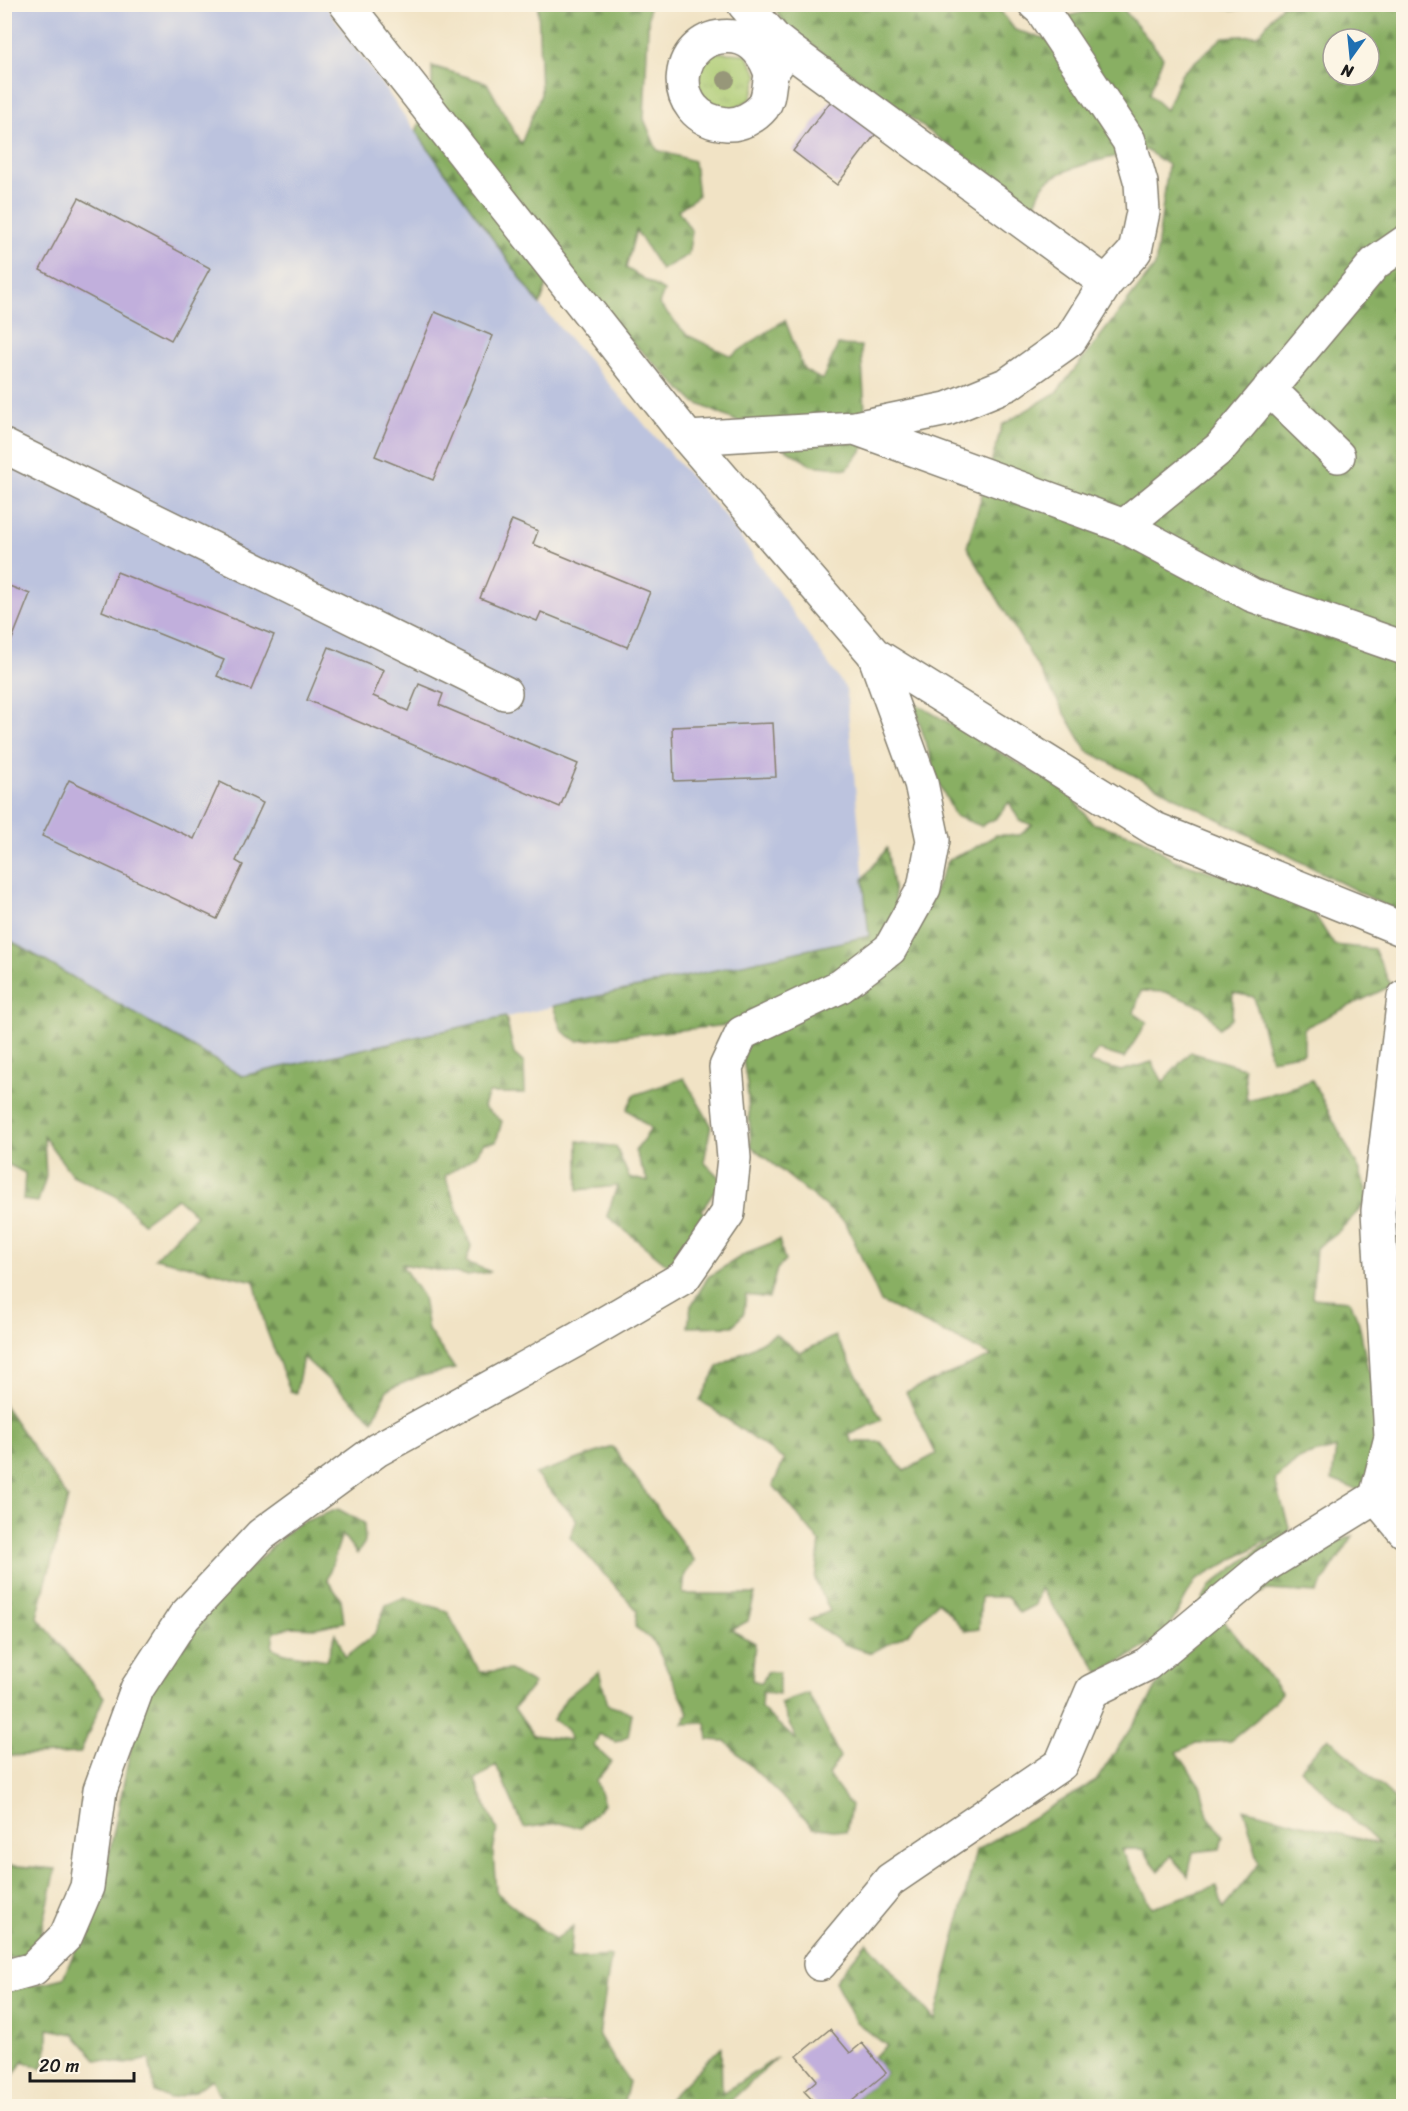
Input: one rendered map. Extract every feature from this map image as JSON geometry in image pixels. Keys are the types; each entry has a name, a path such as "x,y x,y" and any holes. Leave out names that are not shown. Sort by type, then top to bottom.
{"lane":[{"path":"346,4 688,438 874,654 1155,829 1404,930"},
{"path":"744,4 775,39 780,62 1106,283"},
{"path":"688,438 855,428 947,409 1008,384 1070,340 1106,283 1134,251 1143,212 1141,183 1129,141 1041,6"},
{"path":"1124,526 1220,448 1375,263 1404,243"},
{"path":"1269,389 1338,456"},
{"path":"855,428 1124,526 1252,595 1404,648"},
{"path":"4,446 505,693"},
{"path":"4,1977 33,1969 66,1936 87,1887 100,1790 137,1689 184,1617 261,1535 377,1450 576,1340 684,1277 728,1213 734,1158 726,1067 742,1033 841,986 890,949 924,888 933,840 921,783 874,654"},
{"path":"820,1964 890,1880 1061,1764 1092,1691 1147,1664 1266,1565 1376,1497 1391,1437 1378,1212 1404,997"},
{"path":"1378,1212 1404,1265"},
{"path":"1376,1497 1404,1531"}],"shaded area":[{"path":"5,5 325,5 540,305 728,520 846,689 869,936 242,1076 5,937"}],"green space":[{"path":"538,5 649,5 644,119 657,150 694,161 698,196 678,210 692,232 688,255 661,270 636,230 626,268 664,291 659,304 687,335 731,356 785,320 804,370 822,380 838,345 861,346 867,444 847,469 811,465 754,429 694,402 601,312 547,284 540,305 416,132 432,89 432,66 487,83 521,144 541,94"},
{"path":"773,5 996,5 1015,30 1047,39 1068,16 1120,5 1163,57 1149,94 1166,110 1181,74 1223,37 1258,35 1282,5 1403,5 1403,915 1087,751 967,547 1002,425 1057,392 1155,266 1168,165 1146,150 1075,168 1050,179 1043,186 1033,208 785,25"},
{"path":"1202,5 1258,5 1234,10"},
{"path":"710,52 746,54 758,75 751,99 730,111 706,106 695,72"},
{"path":"913,702 1068,792 1092,823 1142,838 1174,860 1306,901 1334,945 1374,949 1391,986 1304,1028 1304,1053 1271,1059 1254,997 1233,993 1232,1019 1219,1028 1203,1007 1165,992 1141,991 1134,1013 1147,1022 1124,1058 1098,1050 1089,1062 1121,1071 1152,1062 1163,1082 1190,1052 1244,1068 1247,1100 1312,1080 1360,1171 1369,1200 1337,1233 1316,1248 1312,1298 1350,1301 1359,1323 1368,1370 1400,1403 1398,1372 1403,1332 1403,1450 1360,1491 1332,1480 1336,1448 1300,1458 1275,1480 1289,1527 1286,1558 1353,1536 1316,1593 1267,1590 1219,1615 1282,1693 1257,1719 1230,1741 1196,1743 1177,1752 1201,1787 1208,1816 1223,1836 1220,1849 1193,1852 1188,1876 1171,1855 1159,1871 1142,1849 1121,1849 1152,1907 1217,1886 1223,1909 1259,1863 1244,1809 1379,1844 1300,1769 1328,1737 1403,1807 1403,2106 846,2106 886,2073 873,2057 887,2046 855,2021 835,1981 867,1942 935,2020 976,1850 1096,1781 1150,1699 1210,1586 1283,1531 1195,1581 1164,1637 1100,1673 1040,1588 1035,1605 1019,1613 1008,1597 981,1597 979,1629 965,1631 938,1601 909,1633 871,1653 844,1644 809,1620 830,1611 815,1580 820,1542 773,1485 784,1460 700,1400 718,1367 775,1334 800,1353 835,1336 882,1420 849,1435 852,1442 881,1442 904,1471 936,1454 906,1392 992,1356 881,1302 846,1223 751,1146 747,1084 737,1024 577,1041 562,1031 553,1006 869,936 863,879 887,848 904,957 949,859 971,850 996,835 1020,835 1032,825 1019,820 1009,802 997,818 981,826 955,816 938,781"},
{"path":"4,937 242,1076 506,1017 514,1054 524,1063 525,1093 489,1093 484,1107 502,1121 496,1142 484,1143 476,1155 445,1176 471,1246 466,1262 491,1272 466,1275 401,1264 423,1297 428,1330 455,1369 417,1377 387,1390 373,1420 303,1357 296,1393 290,1391 266,1329 254,1281 155,1258 196,1215 177,1198 143,1223 116,1196 72,1175 44,1137 46,1177 38,1202 23,1200 25,1173 5,1163"},
{"path":"684,1078 711,1125 704,1162 722,1180 702,1210 711,1222 690,1236 669,1266 607,1216 617,1186 578,1190 578,1141 616,1147 629,1177 648,1182 635,1151 651,1129 627,1109 634,1095"},
{"path":"779,1240 785,1261 777,1269 769,1298 746,1295 744,1313 733,1326 688,1327 691,1306 708,1277 748,1252"},
{"path":"4,1405 68,1498 37,1617 104,1697 80,1753 5,1756"},
{"path":"613,1447 695,1561 685,1574 683,1594 755,1594 748,1621 731,1630 755,1643 752,1680 762,1683 767,1672 779,1672 779,1694 762,1692 761,1708 797,1741 780,1703 808,1693 840,1757 828,1775 851,1806 846,1832 813,1827 725,1741 708,1740 706,1723 683,1724 689,1713 654,1642 635,1627 637,1610 570,1537 577,1520 535,1474"},
{"path":"338,1509 364,1523 365,1542 357,1554 342,1534 327,1580 341,1599 344,1622 315,1628 291,1627 274,1632 272,1648 285,1653 327,1660 336,1633 345,1657 374,1635 386,1605 405,1597 447,1611 480,1672 510,1670 534,1684 514,1708 533,1735 570,1740 568,1730 553,1720 566,1698 599,1671 608,1705 632,1713 628,1737 616,1742 599,1734 594,1746 611,1762 596,1781 604,1804 580,1828 559,1823 524,1828 496,1765 475,1781 497,1830 493,1851 496,1892 555,1940 573,1926 570,1959 611,1956 599,2036 629,2082 623,2106 224,2106 212,2079 194,2092 169,2099 155,2092 149,2059 126,2064 97,2060 74,2034 48,2029 48,2045 42,2069 23,2061 8,2083 4,2079 4,1992 63,1978 102,1889 140,1703 192,1636 209,1607 295,1525"},
{"path":"4,1865 56,1869 37,1952 5,1960"},
{"path":"721,2047 722,2094 778,2057 725,2106 662,2106"}],"building":[{"path":"834,97 878,131 837,185 793,151"},
{"path":"79,198 210,268 171,340 40,270"},
{"path":"435,312 493,336 433,480 375,456"},
{"path":"512,520 538,531 533,544 650,592 627,647 541,612 537,621 480,598"},
{"path":"117,572 274,635 251,690 217,676 224,660 102,611"},
{"path":"4,584 30,594 5,657 4,657"},
{"path":"329,647 384,670 373,696 408,711 419,684 443,694 439,705 578,764 560,807 307,700"},
{"path":"773,723 776,777 674,781 672,727"},
{"path":"69,780 194,839 220,782 263,803 236,861 243,865 217,919 42,836"},
{"path":"830,2029 850,2053 862,2043 886,2073 846,2106 818,2106 804,2091 817,2080 797,2056"}]}
